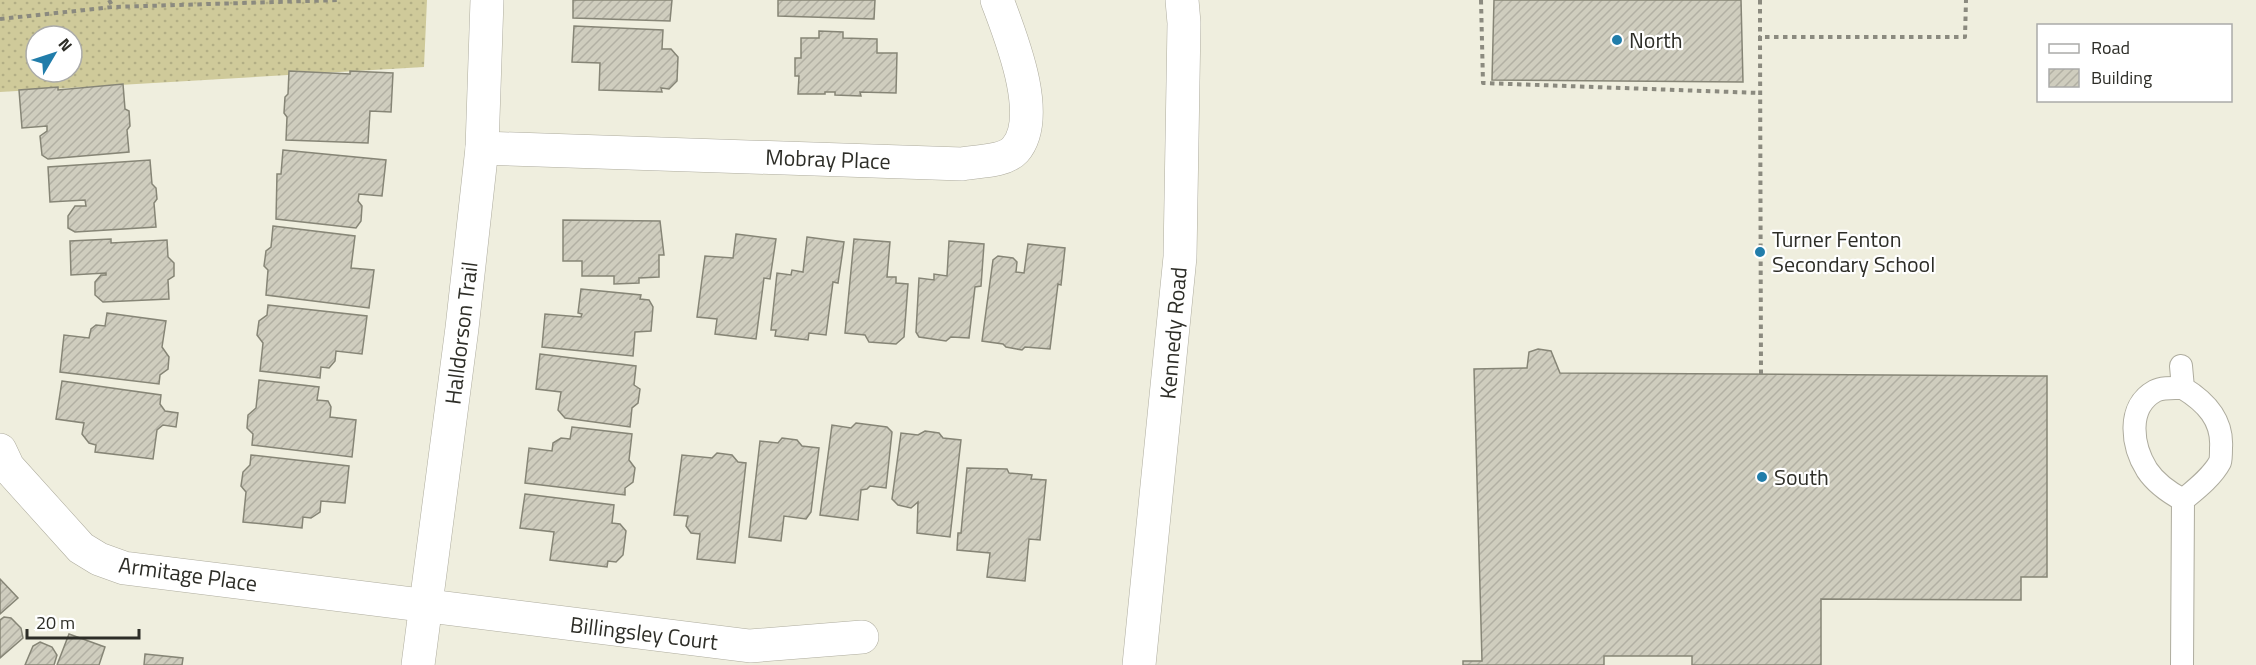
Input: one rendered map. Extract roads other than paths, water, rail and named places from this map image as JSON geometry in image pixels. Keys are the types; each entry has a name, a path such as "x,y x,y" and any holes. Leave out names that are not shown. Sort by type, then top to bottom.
{"street":[{"name":"Halldorson Trail","path":"418,665 462,328 482,148 487,0"},
{"name":"Mobray Place","path":"482,148 962,164 997,159 1014,151 1027,117 1025,94 1013,44 997,0"},
{"name":"Kennedy Road","path":"1139,665 1180,257 1184,23 1182,0"},
{"name":"Armitage Place","path":"0,450 8,467 81,548 99,559 124,568 425,606"},
{"name":"Billingsley Court","path":"425,606 750,646 862,637"}],"lane":[{"path":"2181,665 2183,500 2200,486 2220,461 2222,436 2213,413 2182,377 2156,390 2138,406 2133,436 2148,470 2171,493 2183,500"}],"place":[{"name":"North","path":"1617,40"},
{"name":"Turner Fenton Secondary School","path":"1760,252"},
{"name":"South","path":"1762,477"}]}
